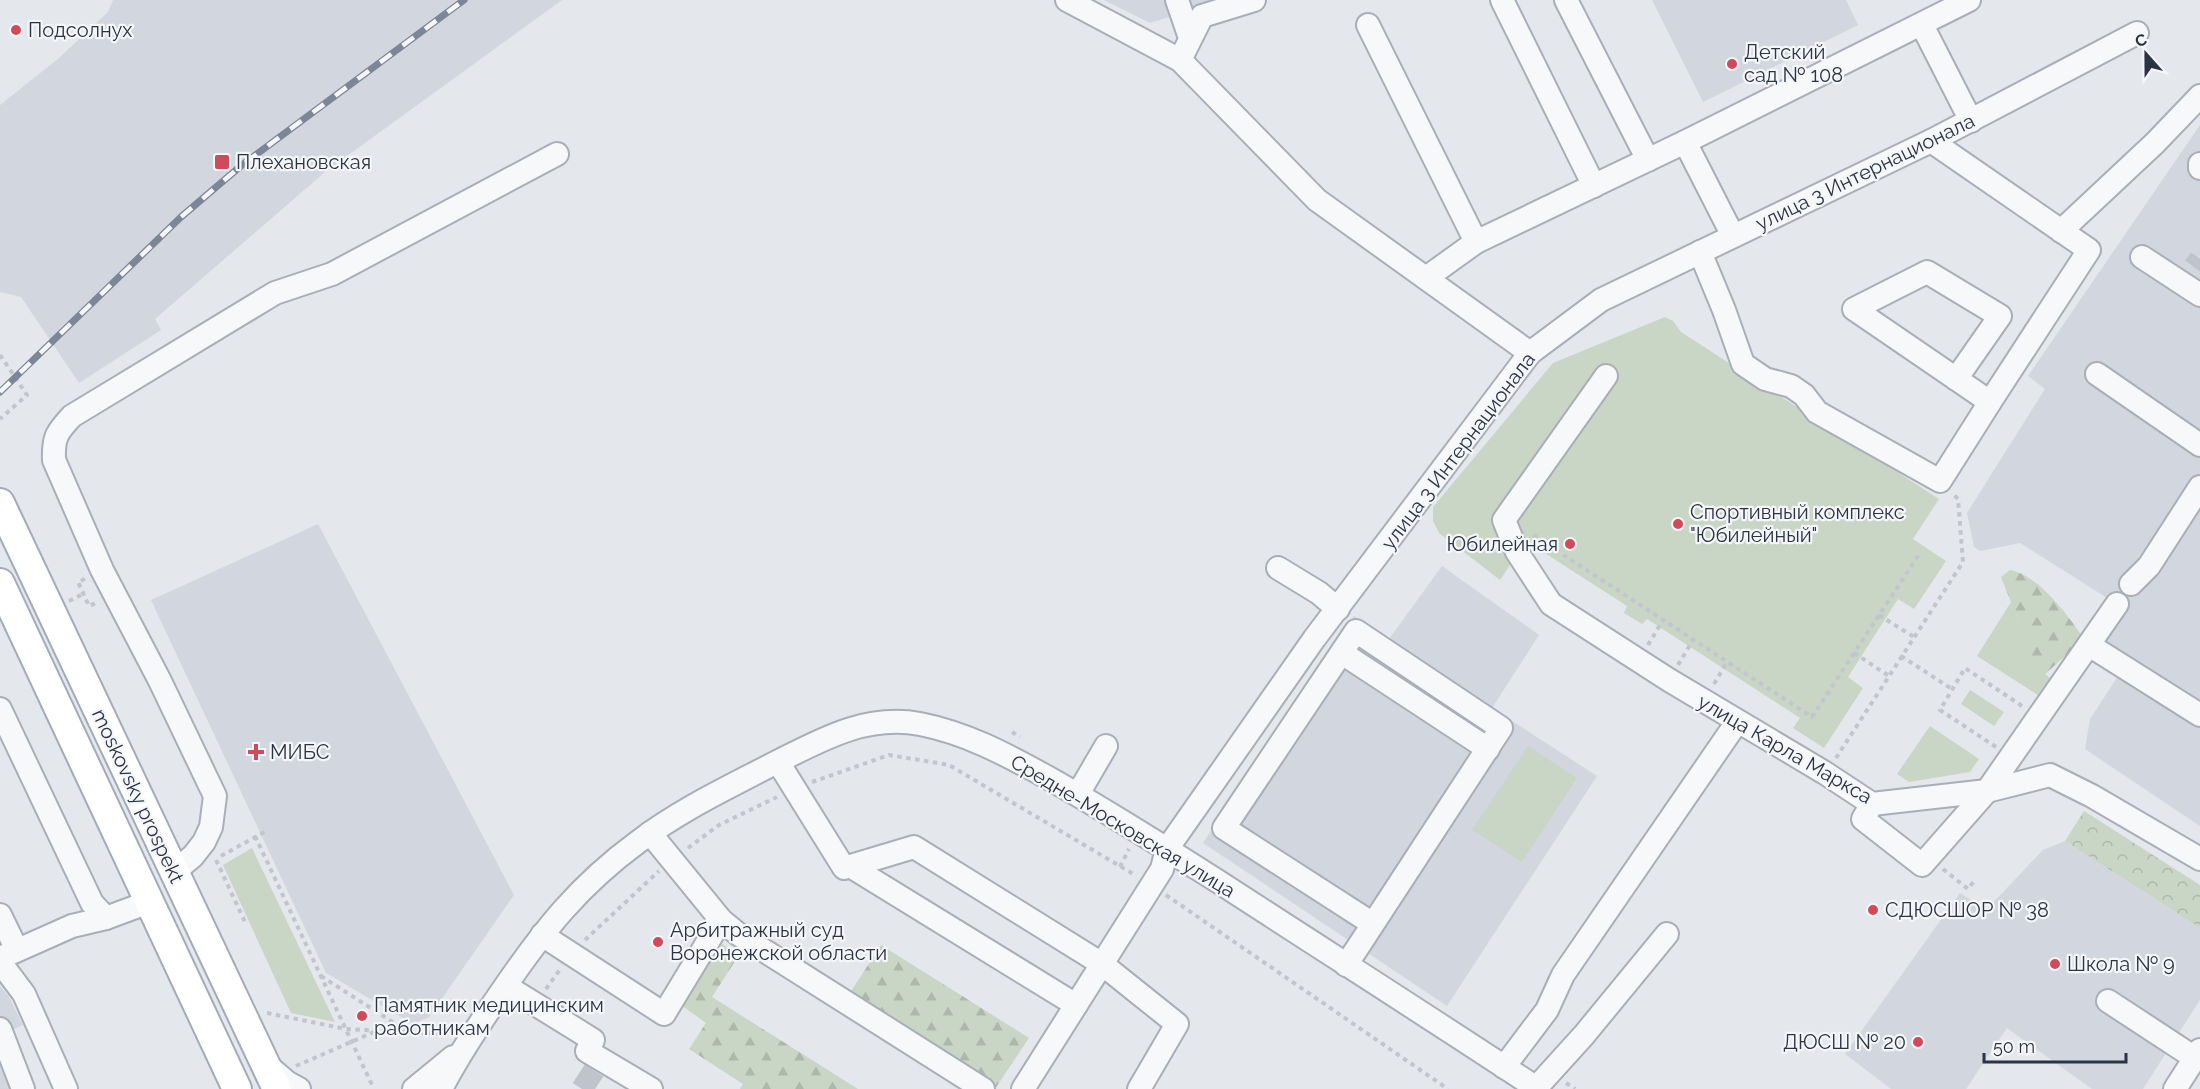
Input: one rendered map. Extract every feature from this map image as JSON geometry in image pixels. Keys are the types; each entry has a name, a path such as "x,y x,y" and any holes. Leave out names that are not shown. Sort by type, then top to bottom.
{"main road":[{"name":"moskovsky prospekt","path":"0,503 277,1089"},
{"name":"moskovsky prospekt","path":"0,583 237,1089"}],"street":[{"path":"1067,0 1092,7 1180,60 1317,200 1530,353"},
{"path":"1177,0 1191,38"},
{"path":"1180,60 1202,16 1254,0"},
{"path":"1502,0 1594,186"},
{"path":"1566,0 1648,160"},
{"path":"1426,278 1476,242 1922,25 1943,6 1969,0"},
{"path":"1368,25 1476,242"},
{"path":"1922,25 1971,121"},
{"name":"улица 3 Интернационала","path":"1023,1089 1162,869 1167,849 1308,634 1338,609 1530,353 1601,300 1931,141 2137,33"},
{"path":"2061,231 2155,143 2200,96"},
{"path":"1700,252 1743,364 1765,379 1791,386 1804,395 1817,412 1940,482 2089,250 1931,141"},
{"path":"1685,142 1733,236"},
{"path":"174,872 193,856 204,842 211,827 215,796 160,681 102,570 54,460 54,445 58,432 72,416 275,293 332,274 557,154"},
{"path":"2142,256 2192,282"},
{"path":"1956,379 2000,316 1927,272 1854,309 1956,379 1990,402"},
{"path":"2097,374 2200,445"},
{"name":"улица Карла Маркса","path":"1606,376 1504,520 1517,552 1551,604 1872,804 1987,791 2050,775 2092,796 2200,859"},
{"path":"2131,584 2149,566 2200,487"},
{"path":"1278,568 1319,593 1338,609"},
{"path":"1872,804 1863,819 1922,865 1987,791 2117,604"},
{"path":"1346,965 1373,924 1488,749 1502,728 1356,631 1224,828 1373,924"},
{"path":"2089,645 2200,715"},
{"path":"0,709 92,903 106,918"},
{"name":"Средне-Московская улица","path":"441,1089 461,1050 506,986 542,935 584,886 650,833 705,798 818,740 877,722 917,724 959,734 1002,753 1078,794 1537,1088"},
{"path":"1504,1067 1547,1010 1563,975 1737,722"},
{"path":"1078,794 1107,746"},
{"path":"778,762 844,868 914,847 1102,964 1177,1024 1139,1089"},
{"path":"650,833 721,920 738,934 983,1089"},
{"path":"850,866 1076,1005"},
{"path":"6,957 72,926 106,918 149,902"},
{"path":"0,915 6,957 66,1089"},
{"path":"542,935 664,1014 721,920"},
{"path":"1537,1088 1667,934"},
{"path":"506,986 593,1040 587,1051 651,1089"},
{"path":"2108,1001 2198,1054 2175,1089"},
{"path":"0,1029 23,1089"},
{"name":"Средне-Московская улица","path":"414,1089 461,1050"},
{"path":"263,1060 288,1083 299,1089"}],"path":[{"path":"0,355 27,395 0,419"},
{"path":"1825,773 1963,562 1958,499 1940,482"},
{"path":"1533,535 1812,717 1920,553"},
{"path":"78,582 89,606"},
{"path":"68,601 83,594"},
{"path":"1879,615 1914,637"},
{"path":"1655,634 1663,620"},
{"path":"1684,655 1693,640"},
{"path":"1854,653 1889,676"},
{"path":"1901,656 1952,689"},
{"path":"1718,676 1727,662"},
{"path":"2011,757 1940,710 1965,668 2039,718"},
{"path":"246,924 215,859 268,830"},
{"path":"255,836 373,1087"},
{"path":"1928,856 1968,889 1975,880"},
{"path":"321,976 408,1032"},
{"path":"267,1013 346,1029 445,1034"},
{"path":"294,1067 378,1031"}],"shaded area":[{"path":"113,0 562,0 325,172 155,319 161,330 79,383 21,297 0,292 0,105 59,58 108,12"},
{"path":"1104,0 1223,0 1150,23"},
{"name":"Детский сад № 108","path":"1652,0 1846,0 1858,25 1703,102"},
{"path":"2200,125 2200,826 2085,749 2090,719 2120,673 2100,645 2123,608 2020,543 1980,551 1974,547 1967,513 2045,389 2028,376"},
{"path":"318,524 514,895 429,1017 413,1024 326,973 151,600"},
{"path":"1442,566 1539,635 1492,708 1597,776 1447,1006 1203,843 1354,616 1389,639"},
{"name":"Школа № 9","path":"2065,841 2200,928 2200,1000 2143,1089 2092,1089 2007,1028 1966,1089 1891,1089 1845,1054 1960,893 1986,910 2043,850"},
{"path":"0,986 9,997 23,1025 10,1031 31,1089 0,1089"}],"green space":[{"name":"Спортивный комплекс \"Юбилейный\"","path":"1665,317 1673,321 1681,332 1939,499 1913,539 1946,561 1914,609 1898,599 1848,677 1863,688 1824,748 1793,728 1800,718 1647,619 1642,624 1624,613 1627,606 1526,541 1500,580 1439,533 1433,521 1433,507 1553,363"},
{"path":"2010,570 2021,573 2041,587 2082,636 2078,649 2065,656 2041,678 2001,577"},
{"path":"2011,602 2041,677 2044,673 2052,680 2041,697 1977,656"},
{"path":"1970,690 2004,712 1994,726 1961,704"},
{"path":"1930,726 1979,759 1970,772 1909,782 1897,774"},
{"path":"1528,746 1577,778 1522,862 1472,830"},
{"path":"2084,811 2200,885 2200,928 2065,841"},
{"path":"252,848 335,1022 291,1013 223,865"},
{"path":"722,944 739,955 712,997 858,1089 740,1089 743,1084 689,1049 706,1023 681,1005"},
{"path":"881,945 1029,1038 995,1089 990,1089 848,996"}],"tunnel":[{"path":"2194,267 2200,259"},
{"path":"582,1089 599,1063"}],"railway":[{"path":"0,392 181,217 242,165 464,0"}],"place":[{"name":"Подсолнух","path":"16,30"},
{"name":"Детский сад № 108","path":"1732,64"},
{"name":"Плехановская","path":"222,162"},
{"name":"Спортивный комплекс \"Юбилейный\"","path":"1678,524"},
{"name":"Юбилейная","path":"1570,544"},
{"name":"МИБС","path":"256,752"},
{"name":"СДЮСШОР № 38","path":"1873,910"},
{"name":"Арбитражный суд Воронежской области","path":"658,942"},
{"name":"Школа № 9","path":"2055,964"},
{"name":"Памятник медицинским работникам","path":"362,1016"},
{"name":"ДЮСШ № 20","path":"1918,1042"}]}
